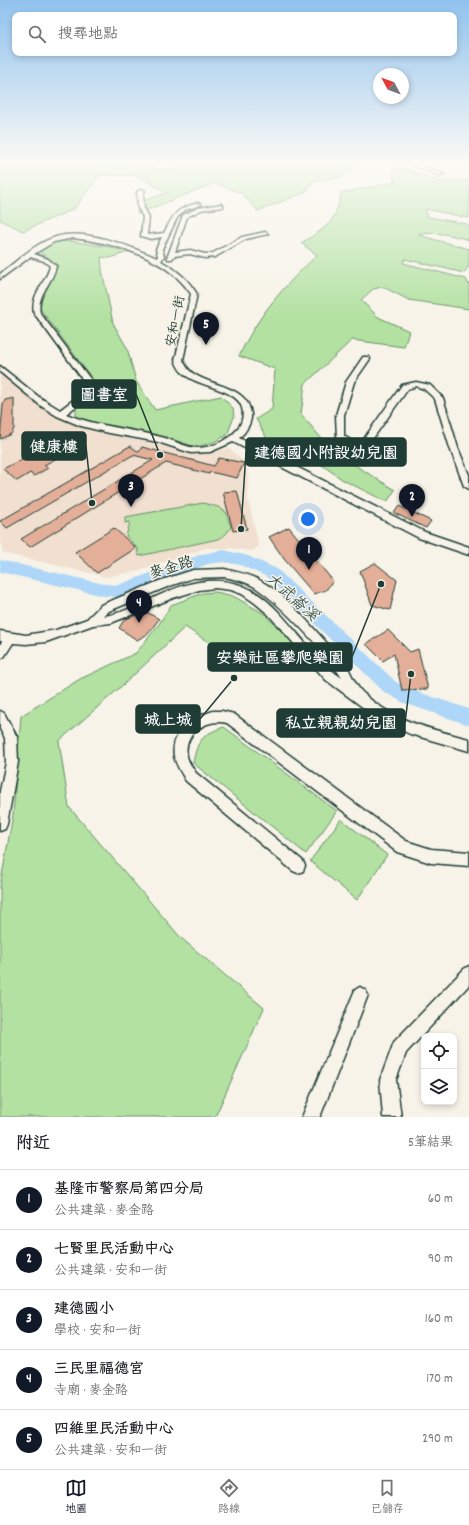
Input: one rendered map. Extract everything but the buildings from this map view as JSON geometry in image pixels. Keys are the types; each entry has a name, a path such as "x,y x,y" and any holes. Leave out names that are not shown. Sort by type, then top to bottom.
{"street":[{"path":"145,215 144,236 151,237 166,234"},
{"path":"160,263 161,256 159,249 177,215"},
{"path":"160,263 170,258 185,216 187,215"},
{"path":"184,220 196,215"},
{"path":"172,254 190,252 205,256 215,255 244,238 265,234"},
{"name":"安和一街","path":"0,277 54,240 76,236 111,243 141,253 160,263 190,285 194,294 180,360 182,367 187,373 196,378 236,396 246,405 248,416 243,428 234,438"},
{"path":"30,256 46,260 53,266 53,272 40,292 36,303 35,308 37,313 90,384 89,392 83,398 60,414"},
{"path":"366,359 350,382 340,415 340,438 345,442 354,445 366,442 404,387 416,384 427,387 439,398 454,448 469,486"},
{"path":"0,368 44,406 60,414 110,432 158,439 190,450 212,447 234,438 422,535 469,551"},
{"path":"462,467 469,460"},
{"name":"麥金路","path":"92,621 105,608 163,584 193,574 224,573 244,577 257,583 273,594 306,627 341,666 358,696"},
{"name":"麥金路","path":"5,637 24,641 40,640 92,621 110,619 176,592 205,584 223,584 243,589 261,602 329,675 375,710 402,725 469,745"},
{"path":"293,635 306,627"},
{"path":"0,654 5,637"},
{"path":"298,866 191,777 184,768 181,760 180,744 190,729 198,722 214,715 230,718 402,847 431,856 469,858"},
{"path":"0,717 11,737 12,762 0,824"},
{"path":"392,1117 388,1080 400,1048 469,974"},
{"path":"311,1117 360,995"}],"shaded area":[{"path":"0,372 29,397 57,417 110,435 162,445 187,453 207,453 229,448 247,465 248,500 259,546 252,551 229,548 206,548 136,571 107,577 3,553 0,537"}],"green space":[{"path":"0,215 60,215 23,231 0,220"},
{"path":"334,215 427,215 428,217 467,224 469,226 469,240 444,234 430,233 418,235 469,249 469,266 464,273 405,259 403,263 466,279 469,285 469,309 409,300 383,287 373,289 361,300 378,317 409,331 404,347 352,340 305,384 301,414 332,451 395,490 387,502 343,480 305,453 305,460 291,448 270,444 256,419 272,409 275,369 239,356 255,327 273,302 293,278 317,255 301,243 317,233"},
{"path":"455,215 469,215 469,218"},
{"path":"70,241 110,247 128,252 110,258 101,257 102,270 113,323 127,348 136,381 155,410 221,396 233,408 234,417 227,435 214,442 196,447 162,436 134,433 76,417 76,407 97,393 97,385 38,306 58,266 39,251 53,242"},
{"path":"203,503 218,507 226,512 231,527 226,534 218,539 139,556 137,550 139,550 126,536 130,522 125,523 125,517"},
{"path":"216,592 233,596 263,613 297,647 300,662 262,658 235,659 185,627 124,684 59,741 69,807 181,938 264,1008 215,1117 0,1117 0,886 13,815 21,716 80,679 136,653 159,624 171,605 203,593"},
{"path":"224,727 337,811 306,854 193,763 199,743 202,739 211,732"},
{"path":"341,819 387,855 357,900 310,861"}],"waterway":[{"name":"大武崙溪","path":"0,566 104,590 119,591 207,558 224,556 243,560 272,573 390,687 410,697 469,717"}],"place":[{"name":"四維里民活動中心","path":"206,345"},
{"name":"圖書室","path":"160,455"},
{"name":"健康樓","path":"92,503"},
{"name":"建德國小","path":"131,507"},
{"name":"七賢里民活動中心","path":"412,517"},
{"name":"建德國小附設幼兒園","path":"241,529"},
{"name":"基隆市警察局第四分局","path":"309,570"},
{"name":"安樂社區攀爬樂園","path":"381,584"},
{"name":"三民里福德宮","path":"139,623"},
{"name":"私立親親幼兒園","path":"411,674"},
{"name":"城上城","path":"234,678"}]}
